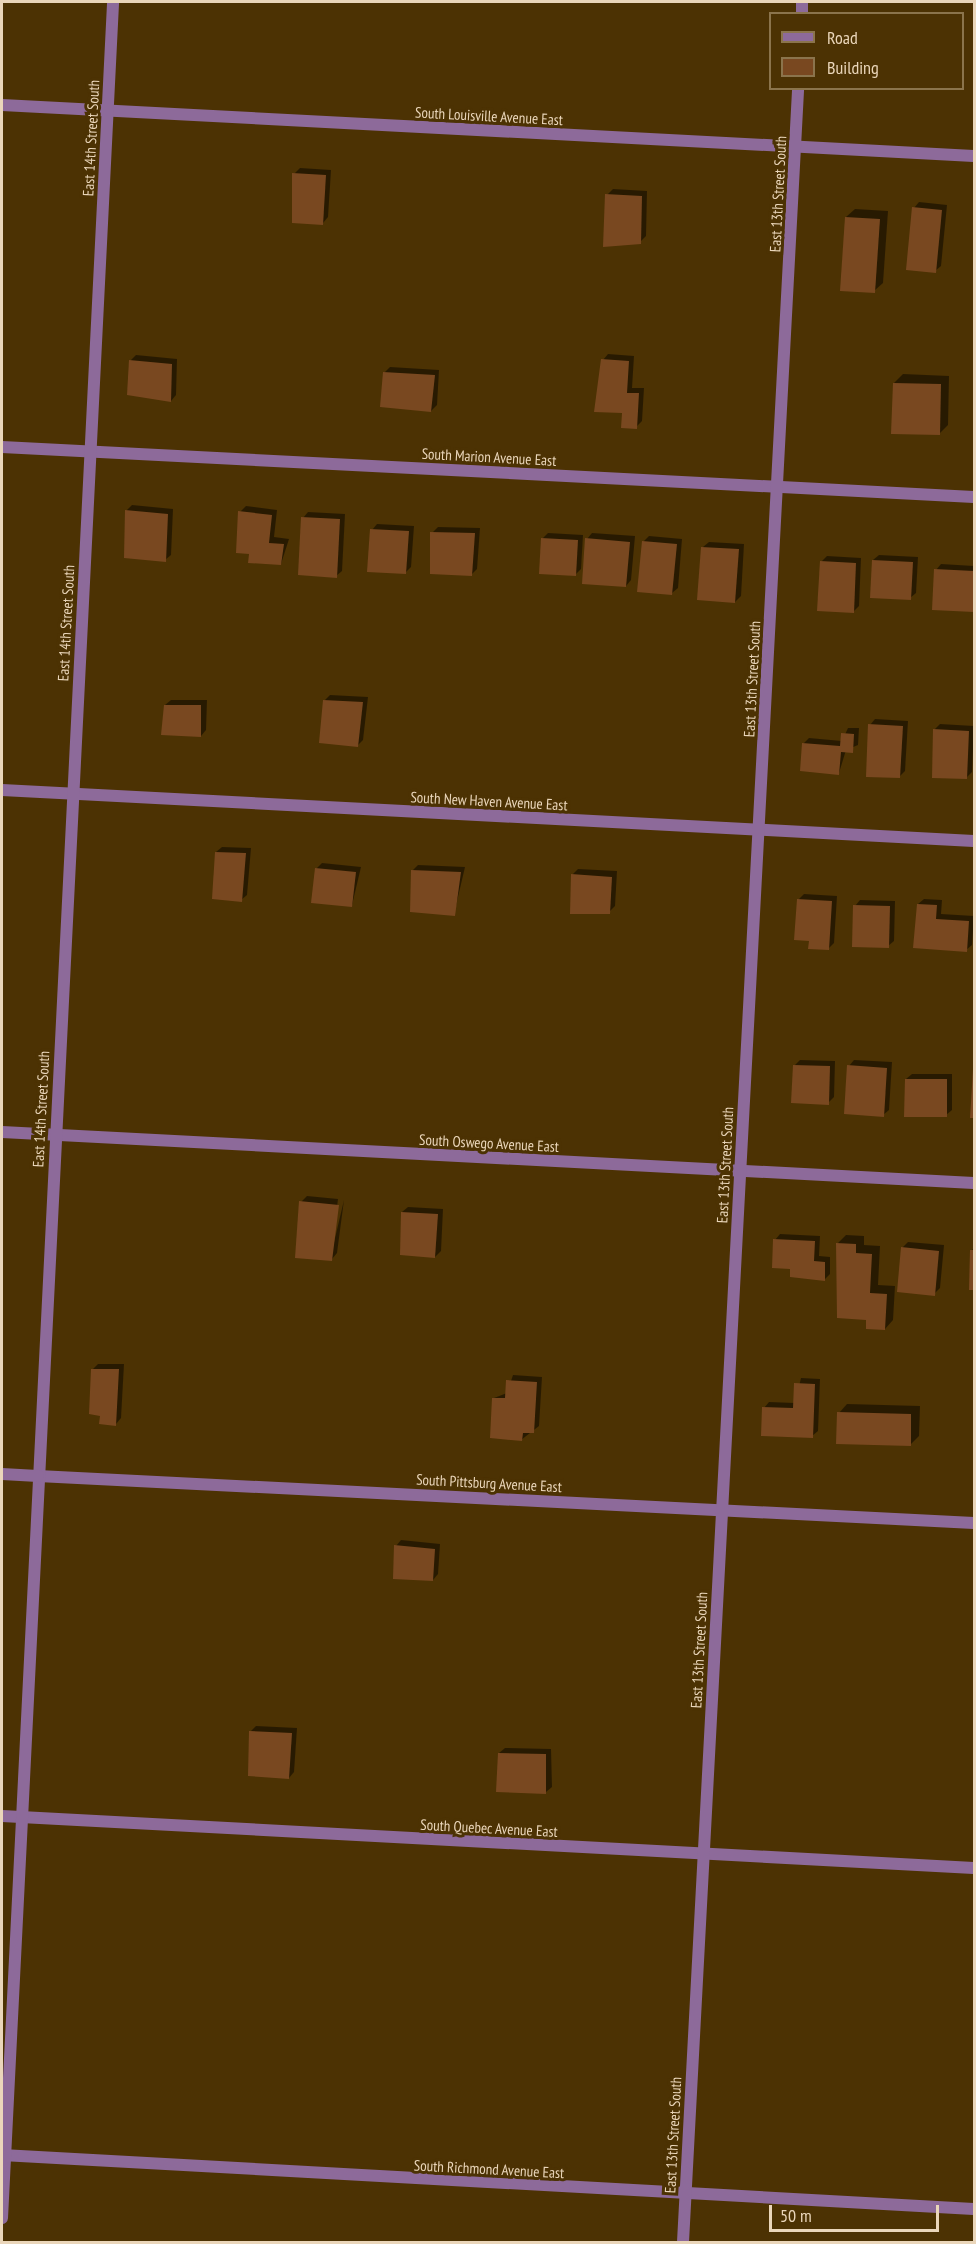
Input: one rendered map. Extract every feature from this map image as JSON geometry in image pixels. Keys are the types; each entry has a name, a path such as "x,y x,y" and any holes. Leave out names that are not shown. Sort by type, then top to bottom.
{"street":[{"name":"East 14th Street South","path":"2,2218 3,2155 113,2"},
{"name":"East 13th Street South","path":"683,2242 798,90"},
{"name":"South Louisville Avenue East","path":"2,105 975,156"},
{"name":"South Marion Avenue East","path":"2,447 975,497"},
{"name":"South New Haven Avenue East","path":"2,790 975,841"},
{"name":"South Oswego Avenue East","path":"2,1132 975,1183"},
{"name":"South Pittsburg Avenue East","path":"2,1474 975,1523"},
{"name":"South Quebec Avenue East","path":"2,1816 975,1868"},
{"name":"South Richmond Avenue East","path":"3,2155 975,2210"}],"building":[{"path":"292,173 326,175 323,225 292,223"},
{"path":"605,194 642,196 641,244 603,247"},
{"path":"912,207 942,210 936,273 906,270"},
{"path":"845,217 880,219 875,293 840,291"},
{"path":"601,359 629,361 627,393 639,393 637,429 621,428 622,413 594,412"},
{"path":"129,360 172,364 171,402 127,395"},
{"path":"383,372 435,375 431,412 380,407"},
{"path":"893,383 941,384 940,435 891,434"},
{"path":"125,510 168,514 166,562 124,558"},
{"path":"238,511 272,515 269,543 284,544 281,565 248,563 249,554 236,553"},
{"path":"301,517 340,519 337,578 298,575"},
{"path":"370,529 409,531 406,574 367,572"},
{"path":"430,532 475,533 472,576 430,574"},
{"path":"541,538 578,540 576,576 539,574"},
{"path":"585,538 630,542 626,587 582,584"},
{"path":"642,541 677,544 672,595 637,592"},
{"path":"701,547 739,549 735,603 697,600"},
{"path":"872,560 913,562 911,600 870,598"},
{"path":"820,561 856,563 854,613 817,611"},
{"path":"934,569 974,571 974,612 932,610"},
{"path":"323,700 363,702 358,747 319,743"},
{"path":"164,705 201,705 201,737 161,735"},
{"path":"868,724 903,726 900,778 866,777"},
{"path":"933,729 969,731 967,779 932,778"},
{"path":"841,733 854,734 853,753 841,752 839,775 800,771 802,743 840,746"},
{"path":"215,852 246,853 242,902 212,899"},
{"path":"315,868 356,872 352,907 311,903"},
{"path":"411,870 461,872 455,916 410,912"},
{"path":"571,874 612,877 610,914 570,914"},
{"path":"797,899 832,901 829,950 808,949 809,941 794,940"},
{"path":"917,904 937,905 936,919 969,921 967,952 913,948"},
{"path":"853,905 890,906 889,948 852,947"},
{"path":"974,1053 974,1118 970,1118"},
{"path":"793,1065 830,1066 829,1105 791,1103"},
{"path":"847,1065 887,1068 884,1117 844,1114"},
{"path":"905,1079 947,1079 947,1117 904,1117"},
{"path":"299,1201 339,1205 332,1261 295,1258"},
{"path":"401,1212 438,1214 435,1258 400,1255"},
{"path":"773,1239 815,1241 814,1261 825,1262 825,1281 790,1277 790,1269 772,1268"},
{"path":"836,1243 856,1244 856,1253 872,1254 870,1293 887,1294 885,1330 866,1329 866,1320 837,1318"},
{"path":"901,1247 939,1251 935,1296 897,1292"},
{"path":"970,1250 974,1250 974,1290 969,1290"},
{"path":"91,1369 119,1369 116,1426 99,1424 100,1416 89,1414"},
{"path":"506,1380 537,1382 534,1433 523,1433 522,1441 490,1438 492,1398 505,1398"},
{"path":"794,1383 815,1384 813,1438 761,1436 762,1407 793,1408"},
{"path":"837,1412 911,1414 911,1446 836,1444"},
{"path":"394,1545 435,1549 433,1581 393,1579"},
{"path":"249,1731 292,1733 289,1779 248,1776"},
{"path":"498,1753 546,1754 546,1794 496,1792"}]}
